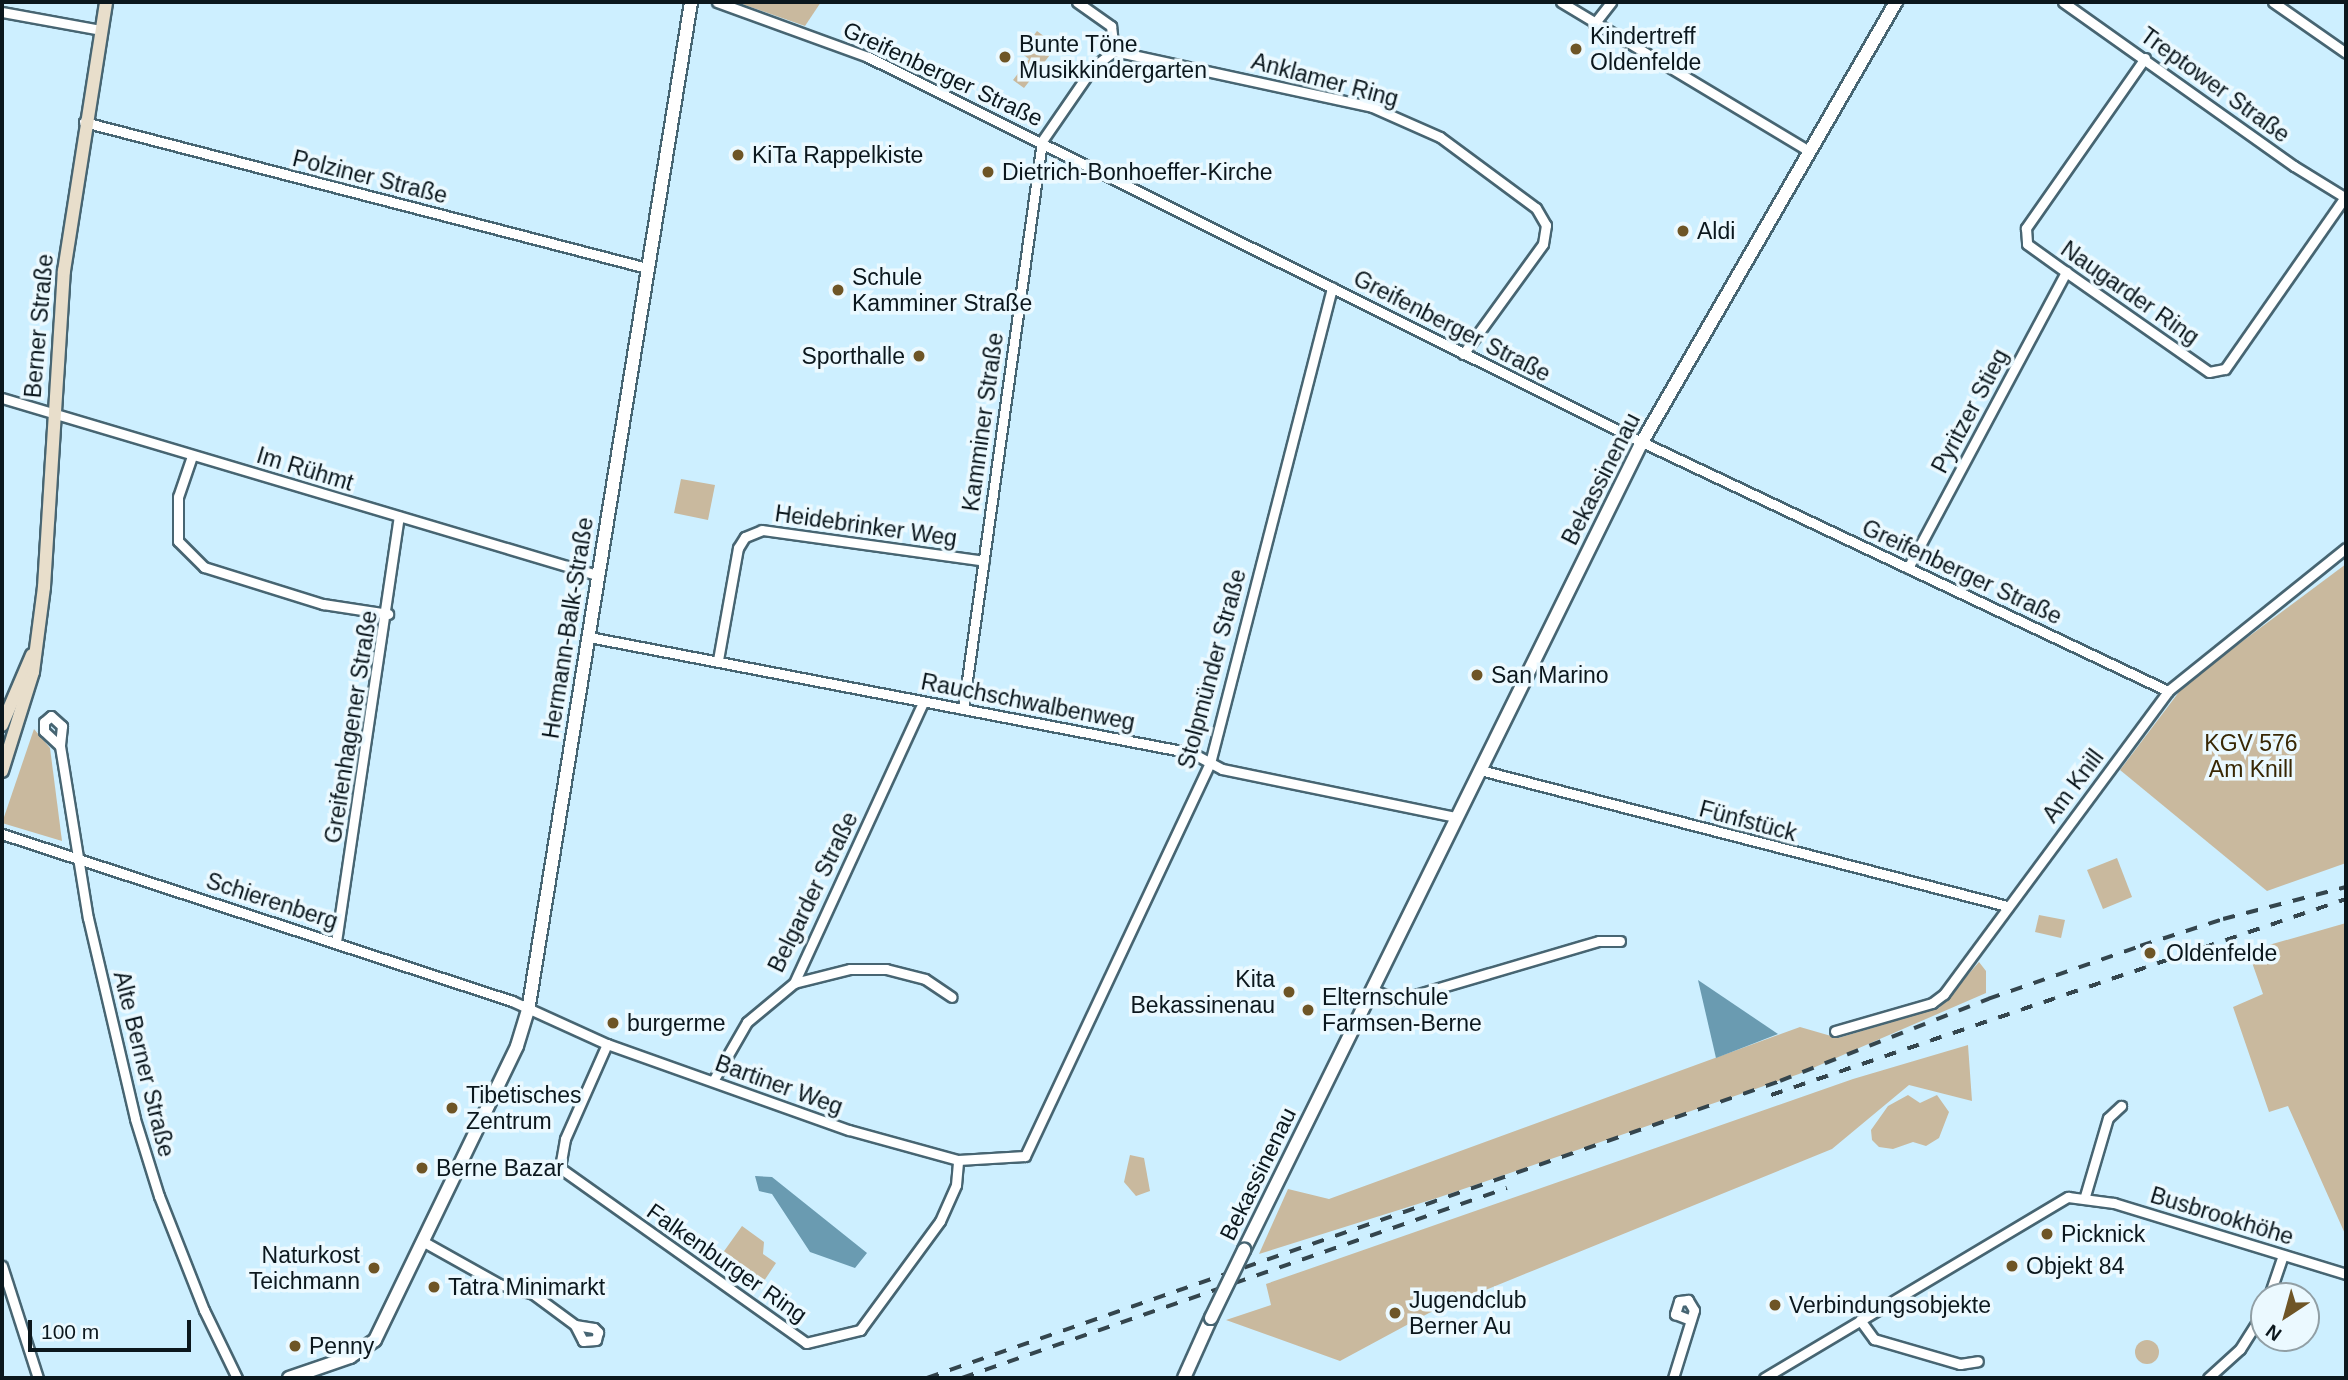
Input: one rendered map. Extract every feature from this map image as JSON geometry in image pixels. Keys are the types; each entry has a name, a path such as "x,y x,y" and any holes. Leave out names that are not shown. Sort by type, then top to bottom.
{"main road":[{"name":"Berner Straße","path":"2,771 33,672 32,655 47,556 52,413 64,271 84,122 106,2"},
{"name":"Berner Straße","path":"2,725 32,655"}],"street":[{"name":"Hermann-Balk-Straße","path":"289,1378 350,1357 375,1340 517,1046 528,1012 691,2"},
{"name":"Greifenberger Straße","path":"717,2 868,57 1042,141 1642,442 2168,691"},
{"path":"1042,141 1093,67 1114,51 1111,26 1077,2"},
{"path":"1561,2 1809,152"},
{"path":"1594,24 1611,2"},
{"name":"Bekassinenau","path":"1184,1378 1244,1250 1642,442 1896,2"},
{"name":"Treptower Straße","path":"2063,2 2106,36 2145,58 2294,166 2346,198"},
{"path":"2273,2 2346,52"},
{"path":"2,12 101,30"},
{"name":"Anklamer Ring","path":"1114,51 1372,107 1440,137 1536,208 1546,225 1544,244 1463,354"},
{"name":"Naugarder Ring","path":"2145,58 2026,228 2027,243 2209,372 2225,369 2346,198"},
{"name":"Polziner Straße","path":"84,122 647,268"},
{"name":"Kamminer Straße","path":"963,709 1042,141"},
{"name":"Pyritzer Stieg","path":"1908,568 2066,272"},
{"name":"Stolpmünder Straße","path":"1025,1156 1210,763 1332,287"},
{"name":"Im Rühmt","path":"2,398 597,575"},
{"path":"192,456 178,497 178,541 204,567 323,604 388,614"},
{"name":"Greifenhagener Straße","path":"336,942 388,614 399,517"},
{"name":"Heidebrinker Weg","path":"718,660 738,548 745,537 762,530 984,561"},
{"name":"Am Knill","path":"1835,1031 1938,1000 2168,691 2346,548"},
{"name":"Rauchschwalbenweg","path":"589,637 1192,753 1223,769 1456,817"},
{"name":"Belgarder Straße","path":"713,1081 747,1022 794,983 923,702"},
{"name":"Alte Berner Straße","path":"60,746 91,930 138,1128 199,1297 237,1378"},
{"name":"Fünfstück","path":"1480,770 2007,906"},
{"name":"Schierenberg","path":"2,834 512,1001 528,1012"},
{"path":"1373,990 1398,1000 1600,941 1620,941"},
{"path":"794,983 850,969 886,969 925,979 952,997"},
{"name":"Bartiner Weg","path":"528,1012 607,1044 849,1130 958,1160 1025,1156"},
{"name":"Falkenburger Ring","path":"607,1044 565,1139 560,1168 806,1343 860,1330 940,1221 956,1185 958,1160"},
{"path":"1765,1378 2059,1200 2085,1196 2108,1118 2121,1106"},
{"name":"Busbrookhöhe","path":"2085,1196 2346,1275"},
{"path":"424,1242 499,1284 533,1294 575,1325"},
{"path":"2274,1282 2283,1255"},
{"path":"2,1266 38,1378"},
{"path":"1673,1378 1688,1335 1688,1319"},
{"path":"1860,1320 1874,1339 1960,1364 1978,1361"},
{"path":"2207,1378 2240,1349 2250,1333"}],"green space":[{"path":"736,2 821,2 805,26"},
{"path":"1037,31 1057,46 1024,88 1013,80 1029,59 1021,53"},
{"path":"681,479 715,485 708,520 674,513"},
{"name":"KGV 576 Am Knill","path":"2346,564 2346,863 2267,891 2120,770 2185,684"},
{"path":"34,729 50,748 62,841 2,823"},
{"path":"2117,858 2132,897 2103,909 2087,870"},
{"path":"2039,915 2065,920 2061,938 2035,932"},
{"path":"2346,923 2346,1236 2288,1106 2269,1112 2233,1007 2263,994 2248,951"},
{"path":"1979,962 1986,971 1986,993 1799,1074 1440,1197 1259,1254 1288,1189 1329,1199 1800,1027 1838,1038 1939,1008"},
{"path":"1968,1045 1972,1101 1909,1085 1832,1149 1429,1313 1340,1361 1226,1320 1271,1305 1266,1284 1853,1079"},
{"path":"1908,1095 1920,1103 1937,1095 1949,1112 1939,1138 1926,1146 1913,1142 1893,1149 1879,1147 1872,1140 1871,1130 1888,1106"},
{"path":"1130,1155 1144,1158 1150,1191 1136,1196 1124,1182"},
{"path":"742,1226 764,1242 763,1254 776,1263 758,1290 717,1261"},
{"path":"2147,1340 2155,1344 2159,1352 2155,1360 2147,1364 2139,1360 2135,1352 2139,1344"}],"water":[{"path":"1698,980 1778,1034 1716,1058"},
{"path":"755,1176 772,1177 867,1253 855,1268 810,1252 772,1194 759,1191"}],"railway":[{"path":"927,1378 1780,1081 1988,999 2140,946 2223,919 2346,887"},
{"path":"1771,1095 2346,899"},
{"path":"962,1378 1507,1188"}],"place":[{"name":"Kindertreff Oldenfelde","path":"1576,49"},
{"name":"Bunte Töne Musikkindergarten","path":"1005,57"},
{"name":"KiTa Rappelkiste","path":"738,155"},
{"name":"Dietrich-Bonhoeffer-Kirche","path":"988,172"},
{"name":"Aldi","path":"1683,231"},
{"name":"Schule Kamminer Straße","path":"838,290"},
{"name":"Sporthalle","path":"919,356"},
{"name":"San Marino","path":"1477,675"},
{"name":"Oldenfelde","path":"2150,953"},
{"name":"Kita Bekassinenau","path":"1289,992"},
{"name":"Elternschule Farmsen-Berne","path":"1308,1010"},
{"name":"burgerme","path":"613,1023"},
{"name":"Tibetisches Zentrum","path":"452,1108"},
{"name":"Berne Bazar","path":"422,1168"},
{"name":"Picknick","path":"2047,1234"},
{"name":"Objekt 84","path":"2012,1266"},
{"name":"Naturkost Teichmann","path":"374,1268"},
{"name":"Tatra Minimarkt","path":"434,1287"},
{"name":"Verbindungsobjekte","path":"1775,1305"},
{"name":"Jugendclub Berner Au","path":"1395,1313"},
{"name":"Penny","path":"295,1346"}]}
